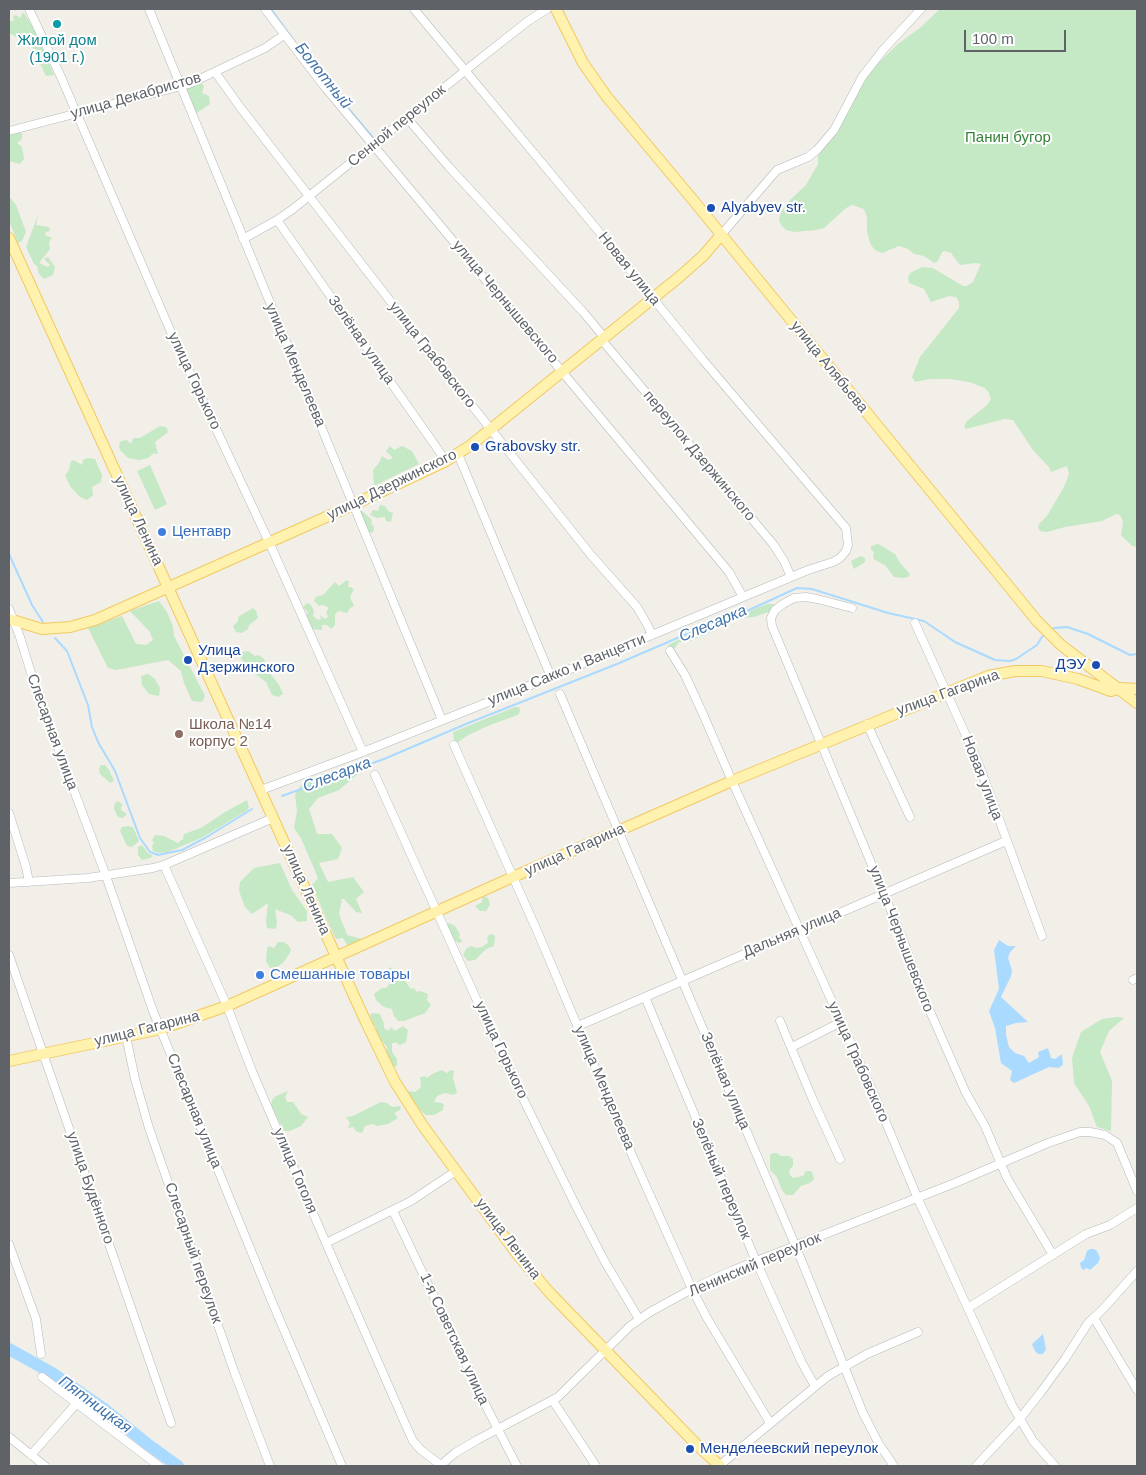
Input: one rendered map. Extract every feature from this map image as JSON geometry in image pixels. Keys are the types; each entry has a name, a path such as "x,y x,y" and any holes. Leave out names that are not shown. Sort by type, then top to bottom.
{"main road":[{"name":"улица Алябьева","path":"556,9 576,51 596,83 1037,621 1054,638 1120,688"},
{"name":"улица Дзержинского","path":"11,620 42,629 77,626 107,615 353,505 458,454 491,430 652,298 702,256 721,235"},
{"name":"улица Ленина","path":"9,238 381,1056 395,1082 414,1114 538,1279 563,1308 697,1445 720,1466"},
{"path":"1078,679 1085,678 1088,675 1090,670 1088,665"},
{"name":"улица Гагарина","path":"9,1061 161,1029 227,1006 732,781 867,724 988,676 1008,672 1042,671 1078,679 1111,691 1120,688"},
{"path":"1120,688 1137,688"},
{"path":"1120,688 1137,703"}],"street":[{"name":"улица Горького","path":"29,9 177,346 269,542 363,752"},
{"name":"улица Менделеева","path":"149,9 442,720"},
{"name":"улица Чернышевского","path":"265,9 373,145 728,572 743,597"},
{"name":"Новая улица","path":"414,9 585,214 652,298 846,528"},
{"name":"Сенной переулок","path":"243,239 277,220 309,196 528,21 547,9"},
{"path":"721,235 777,170 808,157 817,150 834,130 862,77 883,50 921,9"},
{"name":"улица Декабристов","path":"9,131 180,87 265,48 284,35"},
{"name":"улица Грабовского","path":"215,72 240,107 491,430 591,555 637,607 652,635"},
{"name":"переулок Дзержинского","path":"407,118 437,154 584,313 773,544 784,561 791,577"},
{"name":"Зелёная улица","path":"277,220 446,460"},
{"path":"458,454 551,678"},
{"name":"улица Сакко и Ванцетти","path":"261,790 551,678 840,558 848,545 846,528"},
{"name":"улица Чернышевского","path":"852,608 817,598 800,597 788,600 778,607 772,614 771,622 885,894 927,1006 968,1099 985,1126 1000,1164 1053,1255"},
{"name":"Слесарная улица","path":"9,609 11,620 161,1029 270,1297 342,1466"},
{"name":"Новая улица","path":"915,623 978,762 1042,936"},
{"name":"улица Грабовского","path":"670,651 692,689 798,929 842,1022 918,1199 1019,1420 1033,1441 1055,1466"},
{"name":"Зелёная улица","path":"560,694 796,1247 867,1422 894,1466"},
{"path":"867,724 910,817"},
{"name":"улица Менделеева","path":"454,745 692,1289 770,1423"},
{"name":"улица Горького","path":"375,775 503,1058 605,1262 639,1319"},
{"path":"9,813 29,882"},
{"path":"9,883 106,876 164,865 273,818"},
{"name":"Дальняя улица","path":"578,1026 798,929 885,894 1006,841"},
{"name":"улица Гоголя","path":"164,865 227,1006 252,1071 413,1440 421,1450 442,1465"},
{"name":"улица Будённого","path":"9,954 170,1423"},
{"name":"Зелёный переулок","path":"645,996 756,1261 802,1363 815,1386"},
{"path":"780,1021 812,1100 840,1159"},
{"path":"792,1047 842,1022"},
{"name":"Слесарный переулок","path":"126,1036 149,1128 234,1371 270,1466"},
{"name":"Ленинский переулок","path":"442,1465 456,1453 497,1429 553,1401 622,1333 639,1319 692,1289 756,1261 918,1199 1072,1134 1090,1132 1105,1135 1117,1143 1137,1191"},
{"path":"326,1243 393,1211 456,1171"},
{"path":"968,1308 1089,1233 1110,1225 1137,1208"},
{"name":"1-я Советская улица","path":"393,1211 497,1429 517,1466"},
{"path":"9,1244 36,1319 41,1354"},
{"path":"976,1466 1019,1420 1057,1371 1084,1327 1137,1271"},
{"path":"1094,1318 1137,1390"},
{"path":"720,1466 815,1386 844,1366 918,1332"},
{"path":"42,1377 159,1466"},
{"path":"553,1401 596,1466"},
{"path":"31,1455 76,1404"},
{"path":"9,1437 45,1466"}],"green space":[{"name":"Панин бугор","path":"940,9 1137,9 1137,547 1132,546 1121,535 1123,522 1120,515 1116,514 1102,521 1047,532 1040,531 1039,524 1047,516 1064,487 1069,474 1067,466 1051,472 1049,467 1033,450 1013,420 1004,419 966,429 964,426 967,421 987,405 991,399 985,388 969,382 951,379 930,379 915,382 912,377 920,357 959,308 959,302 956,297 949,296 931,302 924,289 909,283 910,273 922,267 933,268 963,286 967,286 973,282 981,264 960,265 951,253 945,251 942,252 938,261 934,263 924,256 914,254 908,249 899,246 882,253 875,250 871,245 867,232 867,217 864,209 852,205 824,228 816,230 794,232 786,230 779,220 781,212 788,202 806,185 818,164 818,154 833,137 873,68"},
{"path":"23,12 35,30 54,75 46,76 27,36 20,39 9,33 9,22 14,20 13,16 16,15 20,18"},
{"path":"200,81 204,86 202,93 209,96 210,104 195,114 190,103 190,96 185,91"},
{"path":"19,132 22,134 22,139 17,143 22,147 24,159 20,164 9,161 9,135"},
{"path":"9,196 16,205 26,232 22,241 18,243 9,221"},
{"path":"38,215 36,225 49,227 50,231 46,232 45,235 52,238 49,242 50,249 39,263 48,267 50,265 44,259 48,257 55,267 53,275 44,279 39,274 37,266 34,264 26,247"},
{"path":"160,426 166,427 168,432 155,442 158,454 154,453 148,458 139,460 128,458 120,450 119,445 121,441 127,440 131,444 133,438 140,438"},
{"path":"390,446 394,450 402,446 412,451 419,464 374,486 373,470 382,456 388,460 393,458 386,451"},
{"path":"87,458 95,459 102,475 101,482 92,487 93,495 87,500 80,497 70,486 65,475 69,470 71,461 74,460 82,465 83,460"},
{"path":"150,465 167,504 155,510 137,471"},
{"path":"380,505 385,506 388,511 393,513 391,522 386,521 385,517 377,518 370,515 373,510 378,511"},
{"path":"361,510 372,520 371,523 374,531 371,533 367,531 360,514"},
{"path":"878,544 895,554 910,574 908,577 894,577 885,565 875,560 871,546"},
{"path":"861,556 865,558 865,562 854,569 851,561"},
{"path":"347,580 349,582 348,587 354,590 350,597 354,606 347,613 339,611 335,614 335,625 331,629 327,625 322,625 322,630 312,629 306,616 308,612 303,607 307,603 311,605 314,611 313,616 318,620 321,619 320,615 325,619 328,617 326,611 328,607 319,606 314,601 316,597 323,595 335,582 339,586"},
{"path":"159,601 167,612 173,627 174,636 205,696 202,702 192,701 181,671 168,660 116,670 108,668 88,628 122,616 136,644 146,645 153,640 150,632 130,611"},
{"path":"767,604 776,604 771,611 754,617 741,618 688,642 679,642 675,648 670,649 668,645 691,634"},
{"path":"253,608 258,618 242,633 236,632 233,626 238,621 238,617"},
{"path":"248,651 264,659 269,672 283,694 278,697 272,695 266,682 251,671 240,657 243,652"},
{"path":"148,674 155,679 160,688 159,696 149,694 142,685 141,676"},
{"path":"519,707 519,714 468,735 457,743 454,740 453,732"},
{"path":"101,765 105,765 114,781 110,783 100,774 99,768"},
{"path":"351,768 362,771 339,790 318,798 309,809 317,834 332,834 342,848 338,859 319,863 328,882 353,877 364,892 356,899 362,913 356,912 342,899 339,914 347,935 362,939 348,946 343,938 336,939 325,916 312,885 318,878 301,838 294,828 297,811 295,795 301,785 322,774 334,774"},
{"path":"247,800 249,808 246,811 203,837 168,852 158,853 153,851 152,846 154,843 152,840 155,835 164,836 178,843 183,839 184,834 201,828"},
{"path":"118,801 122,804 121,810 127,814 123,818 118,817 114,809 115,803"},
{"path":"122,827 133,827 139,841 132,847 127,846 120,831"},
{"path":"142,845 153,856 142,860 138,855 138,847"},
{"path":"280,863 292,890 307,911 307,921 298,922 292,916 275,909 276,929 267,928 268,903 252,914 245,907 239,891 240,882 254,868"},
{"path":"483,896 488,898 490,905 486,911 480,911 475,906 482,902"},
{"path":"449,923 455,926 460,934 459,938 463,941 459,943 455,941 446,925"},
{"path":"492,934 495,936 494,946 486,949 475,960 468,961 463,955 466,949 471,946 476,948 482,947 488,943 487,938"},
{"path":"278,942 288,945 291,949 290,953 283,963 277,967 270,968 266,961 267,948 269,946 274,948"},
{"path":"390,967 403,978 411,989 414,988 417,992 420,991 428,994 427,1000 431,1005 425,1013 404,1021 398,1021 392,1009 384,1007 376,1000 374,994 382,988 386,988 394,979 390,977 388,970"},
{"path":"373,1013 380,1014 384,1028 388,1031 391,1027 395,1031 403,1026 408,1030 406,1042 400,1045 395,1042 392,1044 392,1052 397,1059 397,1066 392,1067 385,1055 387,1047 379,1038 376,1027 372,1023 370,1015"},
{"path":"1124,1018 1109,1031 1100,1052 1112,1081 1111,1131 1097,1127 1089,1106 1074,1083 1072,1058 1081,1032 1102,1019"},
{"path":"442,1070 447,1073 451,1070 454,1071 453,1078 457,1092 454,1095 445,1093 437,1096 434,1102 442,1103 444,1105 443,1110 434,1115 426,1115 407,1091 415,1092 421,1087 420,1078 424,1076 427,1078"},
{"path":"288,1091 285,1097 287,1102 293,1102 301,1114 308,1117 301,1126 290,1131 284,1131 271,1106 272,1100 276,1096"},
{"path":"381,1102 387,1103 392,1107 401,1106 400,1110 394,1113 398,1118 388,1124 365,1126 362,1133 357,1132 353,1127 348,1128 350,1123 346,1117 353,1116"},
{"path":"773,1153 789,1156 793,1159 793,1166 789,1174 793,1178 803,1176 806,1171 810,1171 814,1179 810,1183 801,1186 793,1195 786,1195 777,1177 770,1170 770,1155"}],"water":[{"path":"999,940 1008,946 1016,946 1010,952 1008,958 1012,970 1011,976 1001,997 1028,1022 1006,1026 1009,1047 1015,1053 1024,1056 1029,1063 1039,1057 1038,1052 1048,1048 1051,1058 1055,1059 1062,1054 1063,1065 1058,1068 1049,1067 1014,1083 1010,1080 1012,1071 1001,1063 995,1028 989,1011 999,989 994,950"},
{"path":"1090,1249 1097,1251 1100,1258 1098,1263 1090,1270 1087,1268 1083,1270 1080,1263 1084,1260 1087,1251"},
{"path":"1043,1334 1046,1349 1043,1354 1038,1354 1032,1344"}],"waterway":[{"name":"Болотный","path":"271,9 295,42"},
{"name":"Болотный","path":"320,75 375,140"},
{"name":"Слесарка","path":"9,554 32,605 43,622"},
{"name":"Слесарка","path":"282,796 384,759 749,610 797,588 812,589 888,613 924,621 955,642 995,660 1010,661 1016,659 1037,645 1045,634"},
{"name":"Слесарка","path":"1051,630 1067,627 1088,634 1130,655 1137,654"},
{"name":"Слесарка","path":"55,638 67,651 88,705 92,727 98,742 115,771 140,838 150,852 158,855 182,850 252,809"},
{"name":"Пятницкая","path":"9,1349 52,1373 104,1409 178,1466"}],"place":[{"name":"Жилой дом (1901 г.)","path":"57,24"},
{"name":"Alyabyev str.","path":"711,208"},
{"name":"Grabovsky str.","path":"475,447"},
{"name":"Центавр","path":"162,532"},
{"name":"Улица Дзержинского","path":"188,660"},
{"name":"ДЭУ","path":"1096,665"},
{"name":"Школа №14 корпус 2","path":"179,734"},
{"name":"Смешанные товары","path":"260,975"},
{"name":"Менделеевский переулок","path":"690,1449"}]}
